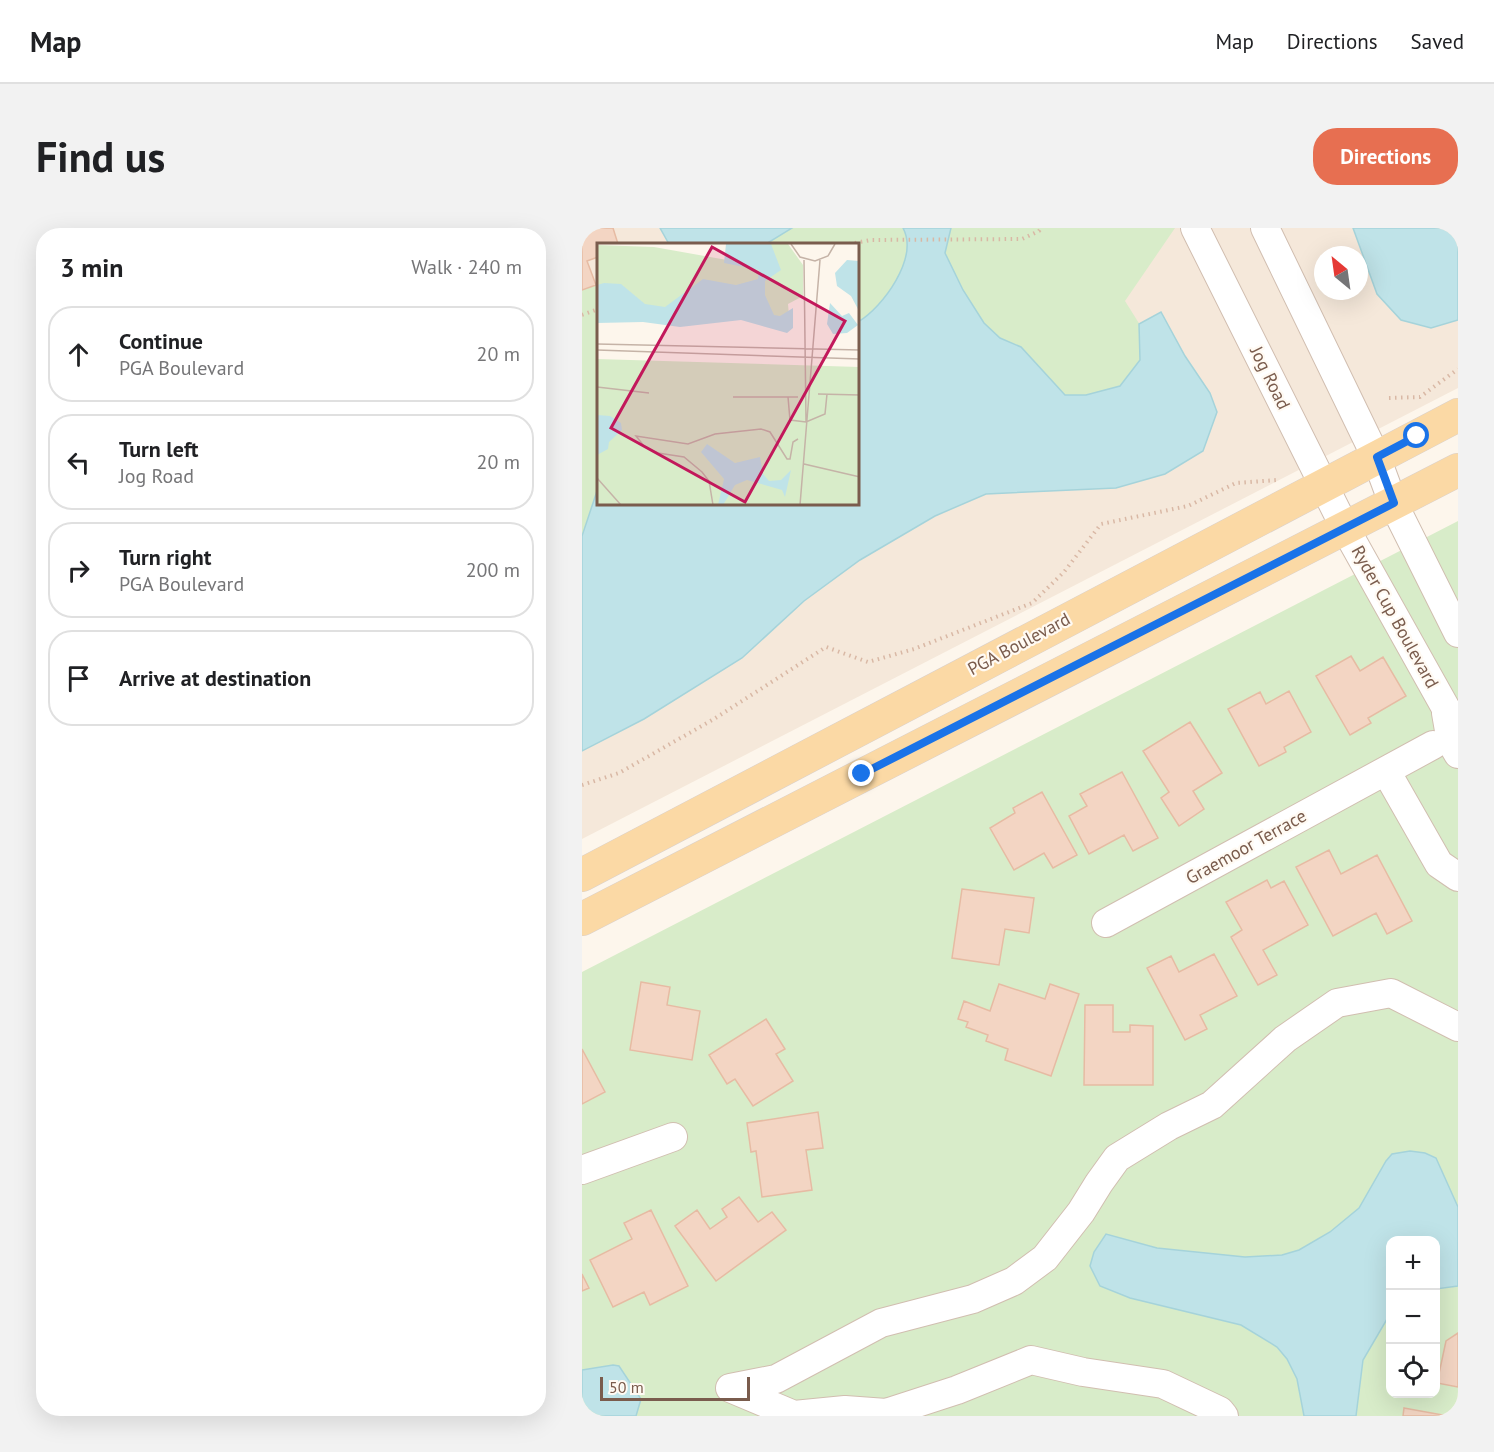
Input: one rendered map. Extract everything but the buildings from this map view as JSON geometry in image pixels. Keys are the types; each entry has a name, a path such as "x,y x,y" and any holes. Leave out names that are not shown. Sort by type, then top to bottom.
{"main road":[{"name":"PGA Boulevard","path":"582,875 1458,415"},
{"path":"582,919 1458,470"}],"street":[{"name":"Jog Road","path":"1195,228 1345,528"},
{"path":"1265,228 1377,457 1394,503 1458,633"},
{"name":"Ryder Cup Boulevard","path":"1345,528 1451,718 1451,742 1446,750"},
{"name":"Graemoor Terrace","path":"1106,923 1386,771 1446,750"},
{"path":"1386,771 1439,864 1458,877"},
{"path":"1224,1416 1220,1411 1163,1384 1083,1372 1031,1360 957,1390 886,1413 845,1410 794,1415 730,1388 776,1379 880,1323 973,1299 1014,1281 1045,1258 1081,1212 1118,1158 1169,1126 1212,1105 1286,1039 1337,1003 1391,993 1458,1027"},
{"path":"582,1170 673,1137"}],"path":[{"path":"854,243 871,240 1022,239 1041,228"},
{"path":"582,315 597,309"},
{"path":"1389,398 1420,397 1458,369"},
{"path":"582,785 620,773 714,719 826,647 868,662 914,650 1032,603 1064,572 1101,524 1188,506 1236,483 1281,479"}],"shaded area":[{"path":"582,228 1458,228 1458,388 582,839"}],"green space":[{"path":"691,228 1175,228 1125,301 1159,355 1108,416 582,652 582,289 597,284 597,506 860,506 860,243 697,243"},
{"path":"1458,521 1458,1416 582,1416 582,972"}],"water":[{"path":"660,228 792,228 768,243 668,243"},
{"path":"903,228 951,228 945,253 963,290 984,323 1000,338 1021,347 1065,395 1086,395 1120,386 1140,360 1139,324 1161,312 1185,356 1210,393 1217,412 1203,451 1165,474 1116,488 986,494 935,516 860,560 804,601 742,658 644,719 582,751 582,536 597,491 597,506 860,506 860,321 878,305 896,281 906,253 907,240"},
{"path":"1353,228 1458,228 1458,320 1431,328 1401,320 1377,294 1368,269 1368,246 1360,246"},
{"path":"1410,1151 1425,1153 1436,1158 1458,1207 1458,1286 1440,1288 1440,1236 1386,1236 1386,1321 1363,1360 1356,1416 1304,1416 1297,1379 1287,1359 1277,1347 1241,1325 1130,1298 1100,1286 1090,1266 1094,1252 1106,1234 1157,1248 1245,1257 1282,1255 1299,1250 1330,1232 1359,1208 1392,1154"},
{"path":"619,1366 641,1399 636,1416 582,1416 582,1370"}],"route":[{"path":"862,774 1394,503 1377,457 1417,436"}]}
